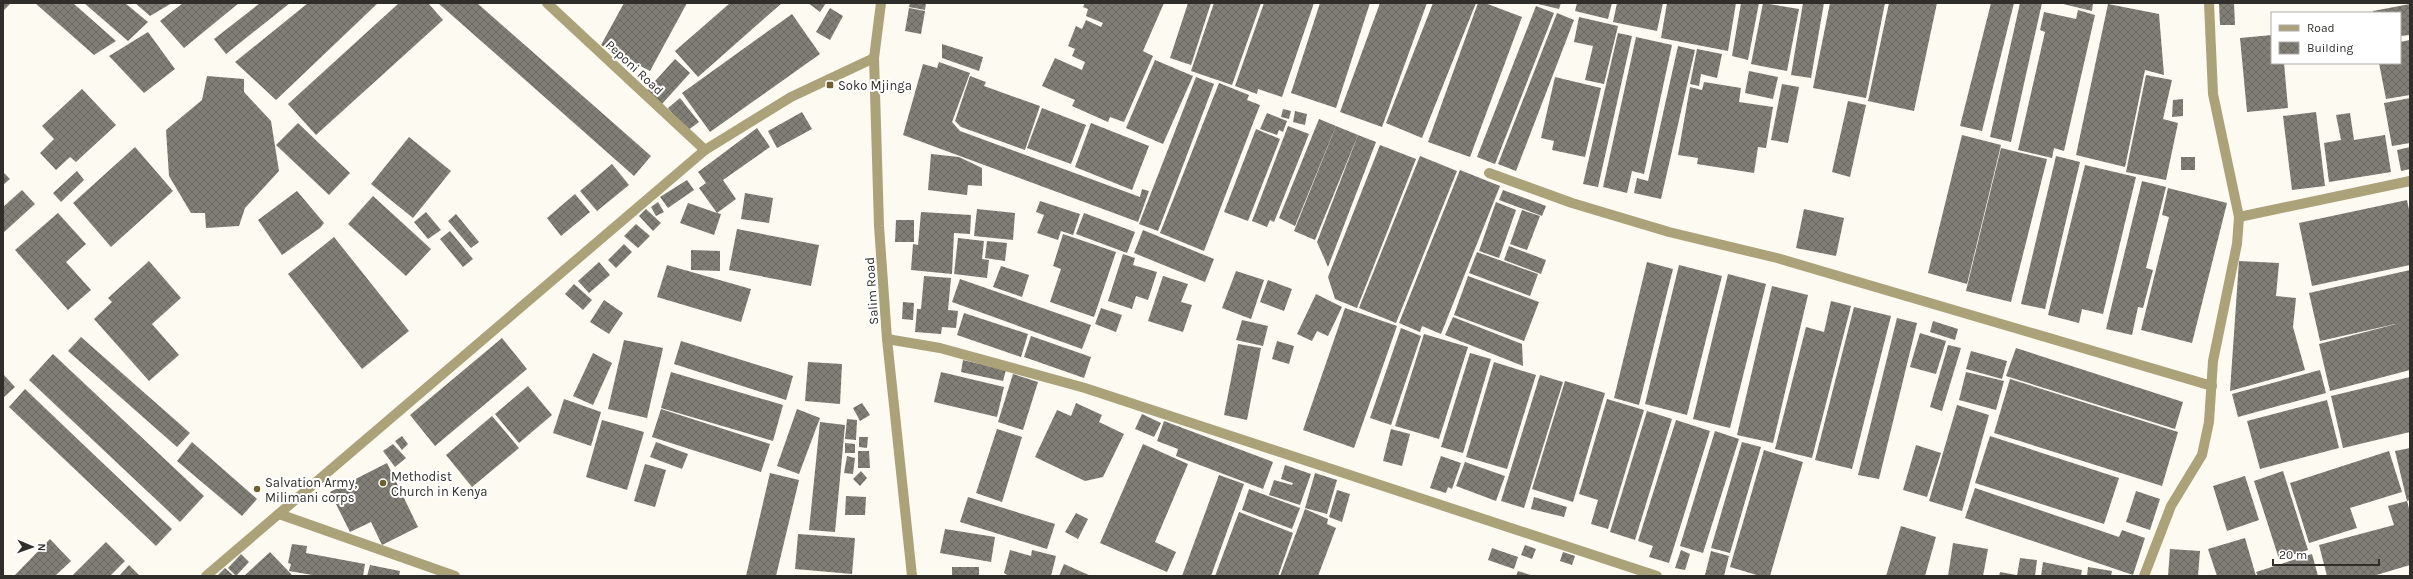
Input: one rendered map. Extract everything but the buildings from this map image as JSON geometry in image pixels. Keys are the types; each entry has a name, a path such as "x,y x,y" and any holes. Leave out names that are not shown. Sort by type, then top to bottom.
{"street":[{"name":"Peponi Road","path":"547,3 705,150"},
{"name":"Salim Road","path":"881,3 874,58 879,226 888,339 912,576"},
{"path":"2144,576 2171,506 2202,455 2209,422 2213,361 2237,244 2239,217 2213,94 2209,3"},
{"path":"206,576 705,150 791,97 874,58"},
{"path":"1489,173 1572,203 1632,221 1777,258 2212,386"},
{"path":"2239,217 2410,181"},
{"path":"888,339 940,348 1085,388 1658,576"},
{"path":"279,514 454,576"}],"place":[{"name":"Soko Mjinga","path":"830,85"},
{"name":"Methodist Church in Kenya","path":"383,483"},
{"name":"Salvation Army, Milimani corps","path":"257,489"}]}
